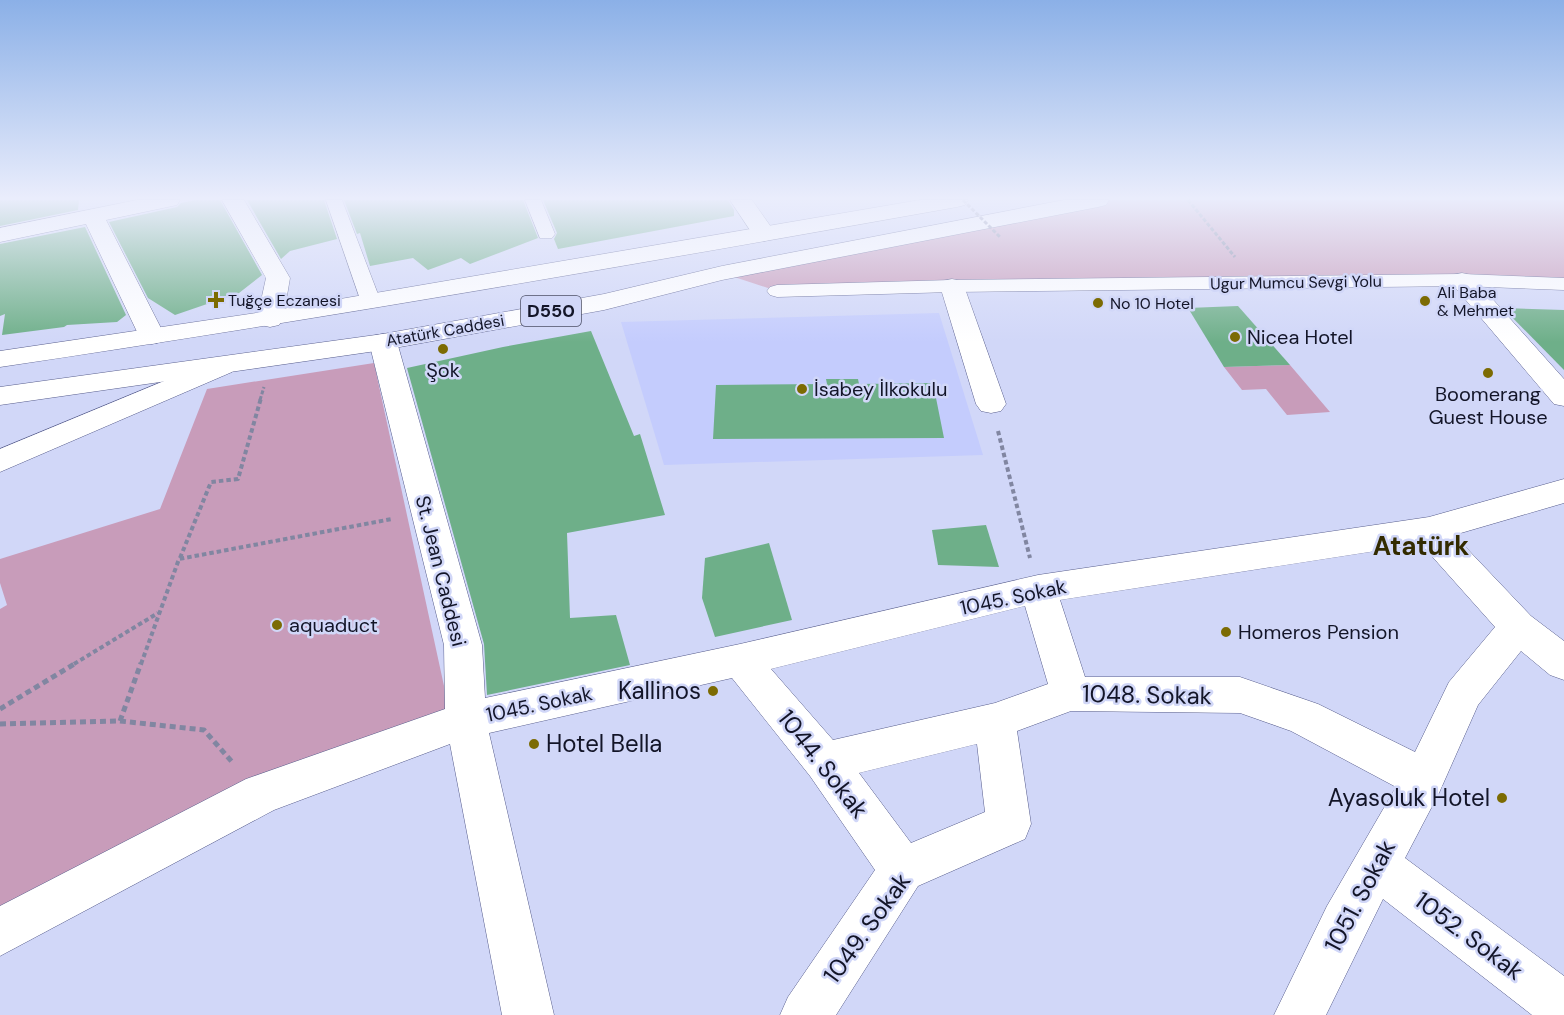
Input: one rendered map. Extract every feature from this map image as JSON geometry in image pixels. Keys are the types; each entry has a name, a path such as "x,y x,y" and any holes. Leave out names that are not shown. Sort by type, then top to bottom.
{"main road":[{"path":"108,247 152,336"},
{"path":"260,247 278,278 270,319 262,329 260,341 270,348 272,357"},
{"name":"D550","path":"0,359 270,319 687,247"},
{"name":"Atatürk Caddesi","path":"0,396 383,342 604,302 733,270 851,247"},
{"path":"1462,280 1564,397"},
{"path":"952,286 992,404"},
{"path":"371,302 381,302 392,309 393,318 383,342"},
{"name":"St. Jean Caddesi","path":"383,342 426,513 463,645 466,720 528,1015"},
{"path":"0,461 222,366"},
{"name":"1045. Sokak","path":"0,932 261,794 466,720 740,660 1038,589 1429,530 1564,491"},
{"path":"1429,530 1518,627 1564,663"},
{"path":"1038,589 1071,694"},
{"name":"1051. Sokak","path":"1300,1015 1375,864 1424,779 1463,694 1518,627"},
{"name":"1044. Sokak","path":"740,660 825,762 902,870"},
{"name":"1048. Sokak","path":"825,762 996,721 1071,694 1240,695 1304,717 1424,779"},
{"name":"1049. Sokak","path":"806,1015 902,870 1009,824 996,721"},
{"name":"1052. Sokak","path":"1375,864 1564,1008"}],"street":[{"path":"351,247 371,302"},
{"name":"Ugur Mumcu Sevgi Yolu","path":"777,291 952,286 1462,280 1564,284"}],"path":[{"path":"120,721 179,559 211,482 238,479 272,357"},
{"path":"992,404 1038,589"},
{"path":"179,559 426,513"},
{"path":"0,709 160,612"},
{"path":"0,724 120,721 204,730 261,794"}],"shaded area":[{"path":"854,247 1564,247 1564,284 777,291 722,273"},
{"name":"İsabey İlkokulu","path":"939,313 983,455 664,465 621,322"},
{"path":"374,363 449,709 0,907 0,609 7,605 0,583 0,559 160,509 207,389"},
{"path":"1290,365 1330,412 1287,415 1266,389 1242,390 1224,367"}],"building":[{"path":"0,247 94,247 126,315 117,322 67,325 2,335 5,314 0,316"},
{"path":"122,247 247,247 262,275 239,293 175,315 148,298"},
{"path":"274,247 304,247 290,251 281,259"},
{"path":"364,247 514,247 470,264 461,258 428,270 413,258 370,266"},
{"name":"Nicea Hotel","path":"1238,306 1290,365 1224,367 1188,308"},
{"path":"1503,308 1564,310 1564,370"},
{"path":"591,331 634,436 640,434 665,515 567,533 570,618 616,615 630,665 487,695 484,644 407,368"},
{"path":"826,379 858,379 859,384 933,383 944,438 713,439 716,385 827,384"},
{"path":"986,525 999,567 938,565 932,530"},
{"path":"769,543 792,620 715,637 702,598 705,558"}],"place":[{"name":"Tuğçe Eczanesi","path":"216,300"},
{"name":"Ali Baba & Mehmet","path":"1425,301"},
{"name":"No 10 Hotel","path":"1098,303"},
{"name":"Nicea Hotel","path":"1235,337"},
{"name":"Şok","path":"443,349"},
{"name":"Boomerang Guest House","path":"1488,373"},
{"name":"İsabey İlkokulu","path":"802,389"},
{"name":"aquaduct","path":"277,625"},
{"name":"Homeros Pension","path":"1226,632"},
{"name":"Kallinos","path":"713,691"},
{"name":"Hotel Bella","path":"534,744"},
{"name":"Ayasoluk Hotel","path":"1502,798"}],"district":[{"name":"Atatürk","path":"1421,546"}]}
